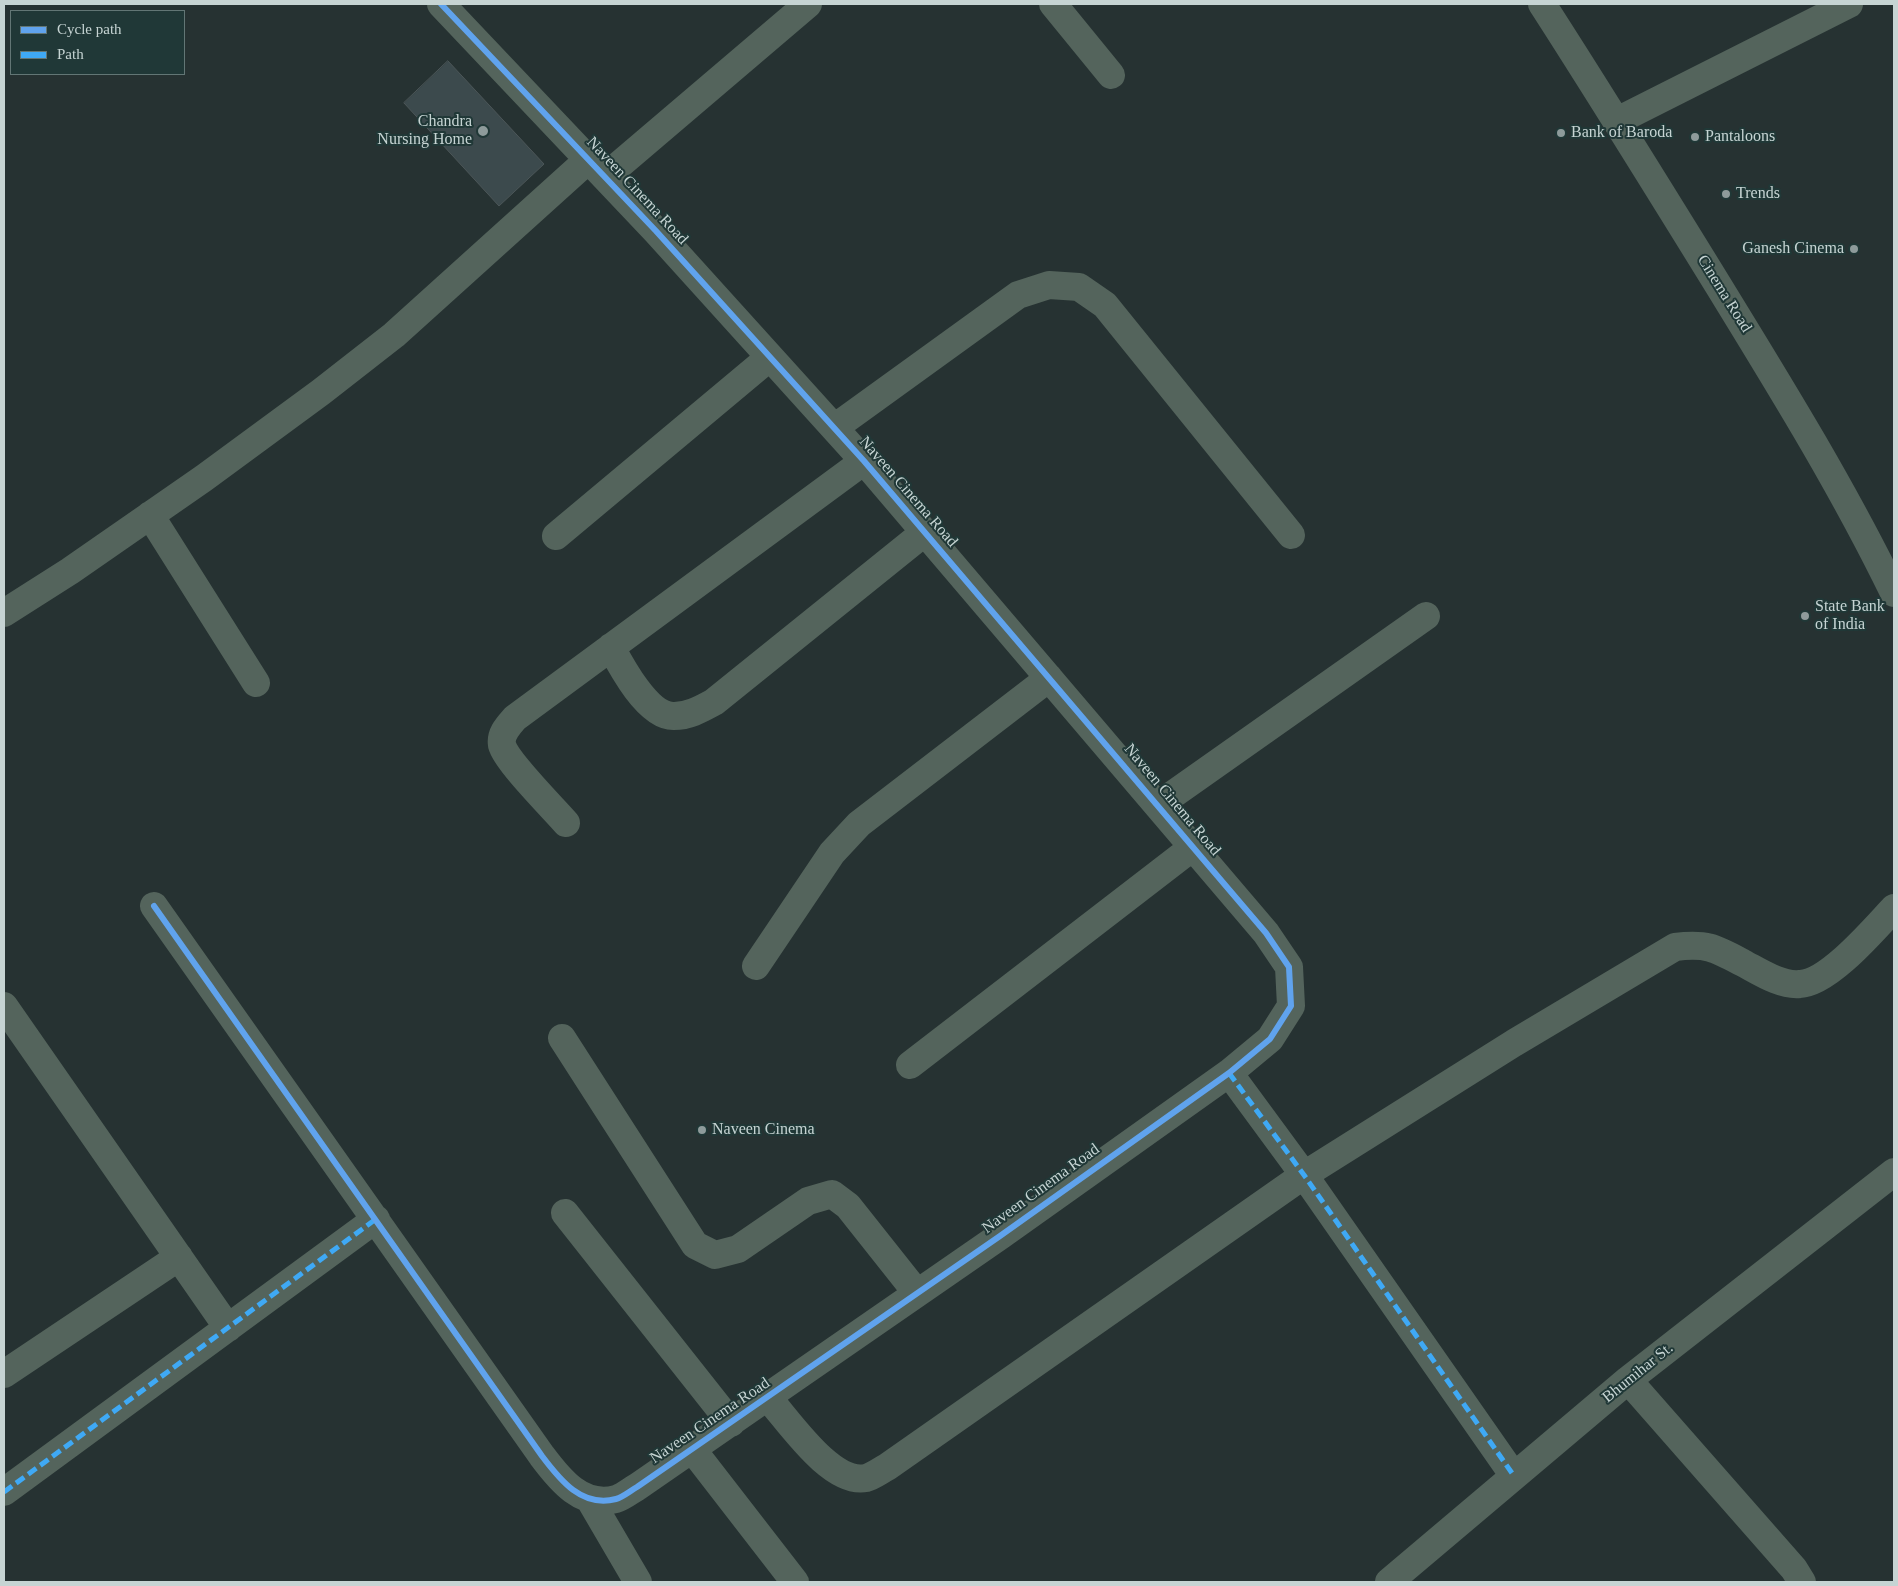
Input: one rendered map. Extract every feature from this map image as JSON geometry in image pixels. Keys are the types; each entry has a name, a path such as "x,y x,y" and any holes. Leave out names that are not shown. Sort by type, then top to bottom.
{"street":[{"name":"Naveen Cinema Road","path":"441,4 597,168 864,461 1266,932 1289,967 1291,1006 1270,1040 1228,1073 731,1424 692,1450 603,1499"},
{"path":"4,614 150,516 258,440 394,335 597,168 808,4"},
{"path":"1053,4 1111,75"},
{"name":"Cinema Road","path":"1542,4 1617,121 1788,398 1890,574"},
{"path":"1617,121 1849,4"},
{"path":"834,428 1018,295 1049,285 1079,287 1105,305 1291,535"},
{"path":"556,536 770,357"},
{"path":"566,823 511,760 502,745 504,730 515,718 864,461"},
{"path":"150,516 256,683"},
{"path":"611,647 633,687 654,707 672,716 692,713 714,702 925,532"},
{"path":"1158,806 1426,616"},
{"path":"756,966 832,853 859,824 1049,678"},
{"path":"910,1065 1194,847"},
{"path":"154,906 542,1456 564,1485 603,1499 638,1582"},
{"path":"768,1398 829,1467 846,1476 866,1478 887,1467 1304,1175 1514,1043 1675,947 1698,944 1717,949 1772,978 1801,984 1822,976 1849,955 1894,908"},
{"path":"4,1006 228,1328"},
{"path":"562,1038 695,1245 715,1254 738,1249 808,1201 832,1194 848,1206 917,1294"},
{"path":"1228,1073 1304,1175 1514,1476"},
{"name":"Bhumihar St.","path":"1389,1582 1628,1380 1894,1172"},
{"path":"565,1213 731,1424"},
{"path":"4,1492 376,1219"},
{"path":"4,1374 179,1257"},
{"path":"1628,1380 1794,1570 1802,1582"},
{"path":"692,1450 795,1582"}],"building":[{"path":"448,61 544,164 499,206 404,103"}],"marked path":[{"path":"1229,1073 1304,1175 1514,1476"},
{"path":"4,1492 376,1219"}],"cycle path":[{"path":"154,906 542,1456 564,1483 573,1490 582,1496 604,1501 619,1498 637,1487 1000,1236 1229,1073 1270,1039 1291,1006 1289,967 1266,933 864,461 656,231 441,4"}],"place":[{"name":"Chandra Nursing Home","path":"483,131"},
{"name":"Bank of Baroda","path":"1561,133"},
{"name":"Pantaloons","path":"1695,137"},
{"name":"Trends","path":"1726,194"},
{"name":"Ganesh Cinema","path":"1854,249"},
{"name":"State Bank of India","path":"1805,616"},
{"name":"Naveen Cinema","path":"702,1130"}]}
